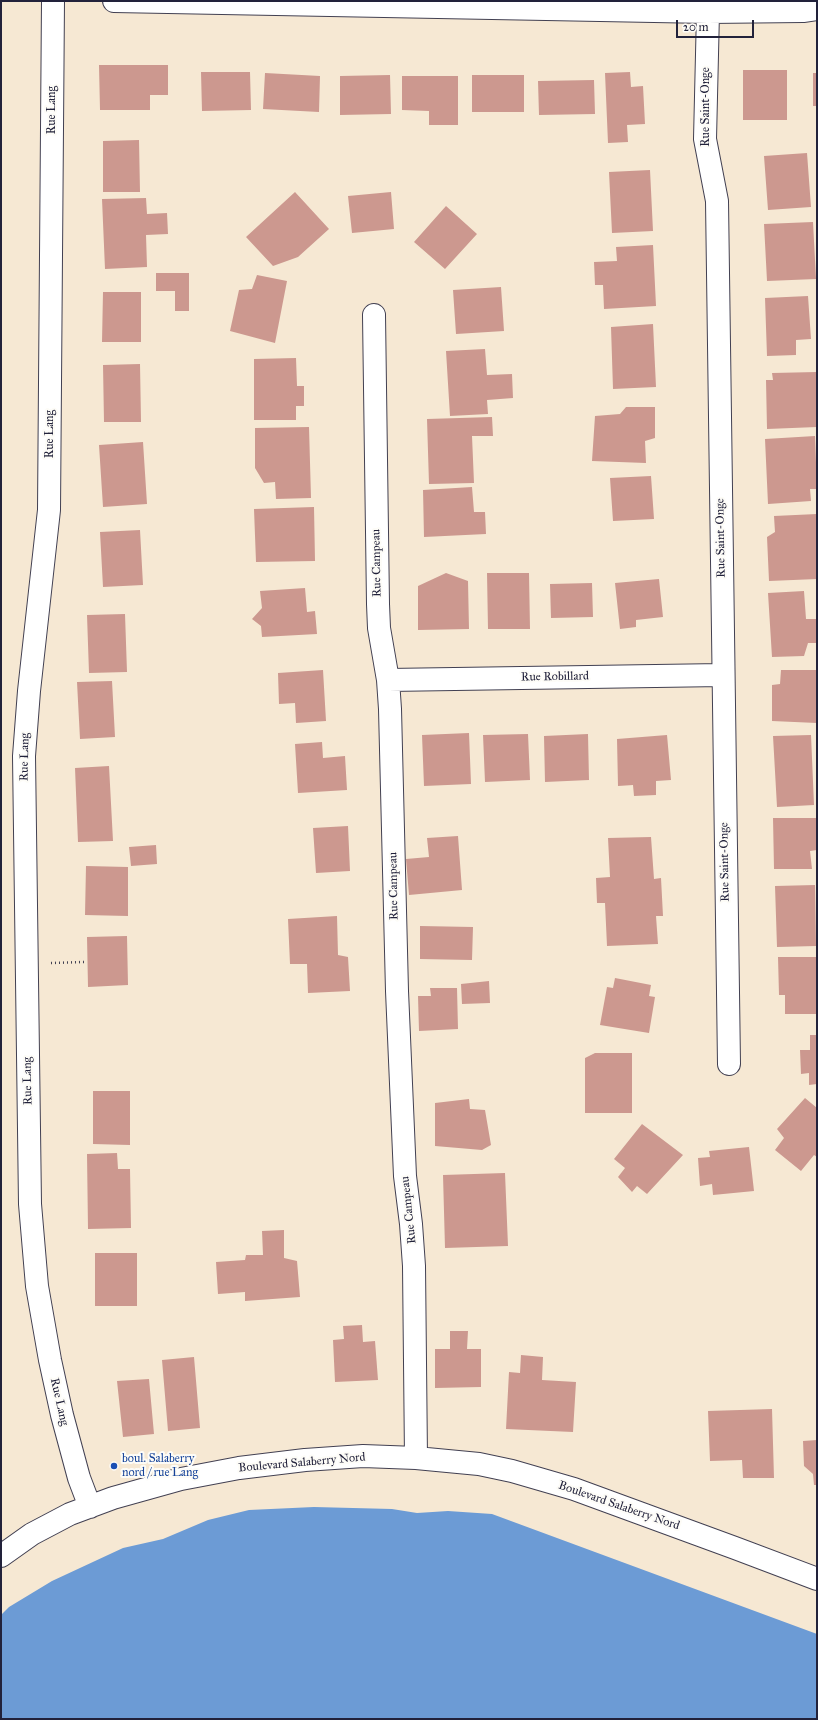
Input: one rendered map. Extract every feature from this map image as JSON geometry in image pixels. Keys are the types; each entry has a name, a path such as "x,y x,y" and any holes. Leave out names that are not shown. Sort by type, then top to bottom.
{"street":[{"name":"Rue Lang","path":"53,1 49,510 25,727 24,756 29,1176 32,1245 41,1314 51,1368 79,1478 90,1507"},
{"path":"114,1 356,3 708,12 803,11 817,8"},
{"name":"Rue Saint-Onge","path":"708,12 705,139 717,201 722,675 729,1064"},
{"name":"Rue Campeau","path":"374,315 378,604 381,646 388,680 390,709 396,991 405,1176 414,1266 416,1458"},
{"name":"Rue Robillard","path":"388,680 722,675"},
{"name":"Boulevard Salaberry Nord","path":"1,1556 50,1524 90,1507 144,1488 181,1479 239,1468 336,1458 416,1458 450,1460 512,1471 574,1489 817,1579"}],"path":[{"path":"27,964 84,962"}],"water":[{"path":"314,1507 392,1509 417,1513 448,1511 492,1514 817,1634 817,1719 1,1719 1,1615 9,1607 52,1581 123,1548 163,1539 208,1520 249,1510"}],"building":[{"path":"99,65 168,65 168,95 150,95 150,110 100,110"},
{"path":"743,70 787,70 787,120 743,120"},
{"path":"201,72 250,72 251,110 202,111"},
{"path":"630,72 631,87 643,86 645,124 627,125 628,142 608,143 605,73"},
{"path":"265,73 320,76 319,112 263,109"},
{"path":"813,73 817,73 817,106 813,106"},
{"path":"390,75 391,114 340,115 340,76"},
{"path":"472,75 524,75 524,112 472,112"},
{"path":"402,76 458,76 458,125 429,125 429,111 402,110"},
{"path":"594,80 595,114 539,115 538,81"},
{"path":"139,140 140,192 103,192 103,141"},
{"path":"807,153 811,207 768,210 764,156"},
{"path":"650,170 653,231 612,233 609,172"},
{"path":"295,192 329,229 298,257 273,266 246,237"},
{"path":"391,192 394,229 352,233 348,196"},
{"path":"146,198 147,214 167,213 168,234 146,235 147,267 105,269 102,199"},
{"path":"446,206 477,234 445,269 414,242"},
{"path":"813,222 816,279 767,281 764,224"},
{"path":"653,245 656,306 604,309 603,285 595,285 594,262 617,261 616,247"},
{"path":"156,273 189,273 189,311 175,311 175,291 156,291"},
{"path":"257,275 287,281 275,343 230,331 239,290 252,289"},
{"path":"501,287 504,331 456,334 453,290"},
{"path":"103,292 141,292 141,342 102,342"},
{"path":"808,296 811,339 796,340 796,355 767,356 765,298"},
{"path":"653,324 656,387 613,389 611,327"},
{"path":"485,349 487,375 512,374 513,398 487,400 488,414 450,416 446,351"},
{"path":"296,358 297,386 304,386 304,406 296,406 296,420 254,420 254,359"},
{"path":"140,364 141,422 104,422 103,365"},
{"path":"817,372 817,427 767,429 766,380 773,380 772,373"},
{"path":"626,407 655,407 655,438 645,441 646,463 592,461 595,416 620,414"},
{"path":"492,417 493,436 472,436 474,483 429,484 427,419"},
{"path":"309,427 311,498 276,499 275,482 264,483 255,468 255,428"},
{"path":"815,436 817,489 810,489 811,501 768,504 765,439"},
{"path":"143,442 147,504 103,507 99,445"},
{"path":"651,476 654,519 613,521 610,478"},
{"path":"472,487 474,512 485,512 486,534 424,537 423,490"},
{"path":"314,507 315,561 256,562 254,509"},
{"path":"817,514 817,579 769,581 767,537 775,532 774,516"},
{"path":"140,530 143,585 103,587 100,532"},
{"path":"446,573 468,581 469,629 418,630 418,586"},
{"path":"487,573 529,573 530,629 488,629"},
{"path":"659,579 663,617 636,620 636,627 620,629 615,583"},
{"path":"592,583 593,617 551,618 550,584"},
{"path":"305,588 307,612 315,611 317,634 262,637 261,626 252,619 262,608 260,591"},
{"path":"804,591 806,619 816,619 817,643 808,643 804,656 772,657 768,593"},
{"path":"125,614 127,672 89,673 87,615"},
{"path":"323,670 326,721 296,723 295,703 279,704 278,673"},
{"path":"781,670 817,670 817,723 772,721 772,685 780,684"},
{"path":"112,681 115,737 80,739 77,682"},
{"path":"469,733 471,784 424,786 422,735"},
{"path":"528,734 530,780 485,782 483,735"},
{"path":"588,734 589,780 545,782 544,736"},
{"path":"667,735 671,780 656,781 656,795 634,796 633,785 618,786 617,739"},
{"path":"811,735 814,805 777,807 773,736"},
{"path":"322,742 323,758 345,756 347,790 298,793 295,744"},
{"path":"109,766 113,841 78,842 75,768"},
{"path":"773,818 817,818 817,850 810,851 812,869 774,869"},
{"path":"348,826 350,871 316,873 313,828"},
{"path":"458,836 462,890 409,895 406,859 429,857 427,838"},
{"path":"651,837 654,879 661,878 663,916 656,916 658,944 607,946 605,903 597,903 596,878 610,877 608,838"},
{"path":"156,845 157,864 131,866 129,847"},
{"path":"86,866 128,867 128,916 85,915"},
{"path":"815,885 816,946 777,947 775,886"},
{"path":"337,916 338,955 348,957 350,991 308,993 307,964 290,964 288,919"},
{"path":"420,926 473,927 472,960 420,959"},
{"path":"127,936 128,985 88,987 87,937"},
{"path":"778,957 817,957 817,1014 785,1014 785,995 779,995"},
{"path":"615,978 651,985 649,996 655,997 649,1033 600,1025 607,987 613,988"},
{"path":"489,981 490,1003 462,1004 461,984"},
{"path":"430,988 457,988 458,1029 419,1031 418,996 431,996"},
{"path":"810,1035 817,1035 817,1084 809,1085 809,1073 801,1074 800,1050 810,1050"},
{"path":"595,1053 632,1053 632,1113 585,1113 585,1058"},
{"path":"93,1091 130,1091 130,1145 93,1144"},
{"path":"805,1098 817,1108 817,1157 814,1155 801,1171 775,1150 784,1138 777,1129"},
{"path":"469,1099 470,1109 485,1110 491,1145 482,1150 435,1146 435,1103"},
{"path":"642,1124 683,1155 647,1194 637,1186 632,1192 618,1177 625,1168 614,1159"},
{"path":"749,1147 754,1191 713,1195 712,1184 700,1186 698,1158 710,1157 709,1151"},
{"path":"117,1153 118,1169 130,1169 131,1228 88,1229 87,1154"},
{"path":"505,1173 508,1246 445,1248 443,1175"},
{"path":"284,1230 284,1258 297,1261 300,1297 245,1301 245,1292 218,1294 216,1262 245,1260 246,1255 263,1255 262,1231"},
{"path":"95,1253 137,1253 137,1306 95,1306"},
{"path":"362,1325 363,1342 375,1341 378,1380 335,1382 333,1340 344,1339 343,1326"},
{"path":"450,1331 468,1331 467,1349 481,1349 481,1387 435,1388 435,1349 450,1349"},
{"path":"521,1355 543,1357 542,1380 576,1382 573,1432 506,1429 509,1372 520,1373"},
{"path":"194,1357 200,1428 168,1431 162,1360"},
{"path":"149,1379 154,1434 123,1437 117,1381"},
{"path":"772,1409 774,1478 743,1478 742,1460 710,1461 708,1411"},
{"path":"817,1440 817,1485 814,1485 813,1474 804,1466 803,1441"}],"place":[{"name":"boul. Salaberry nord / rue Lang","path":"114,1466"}]}
